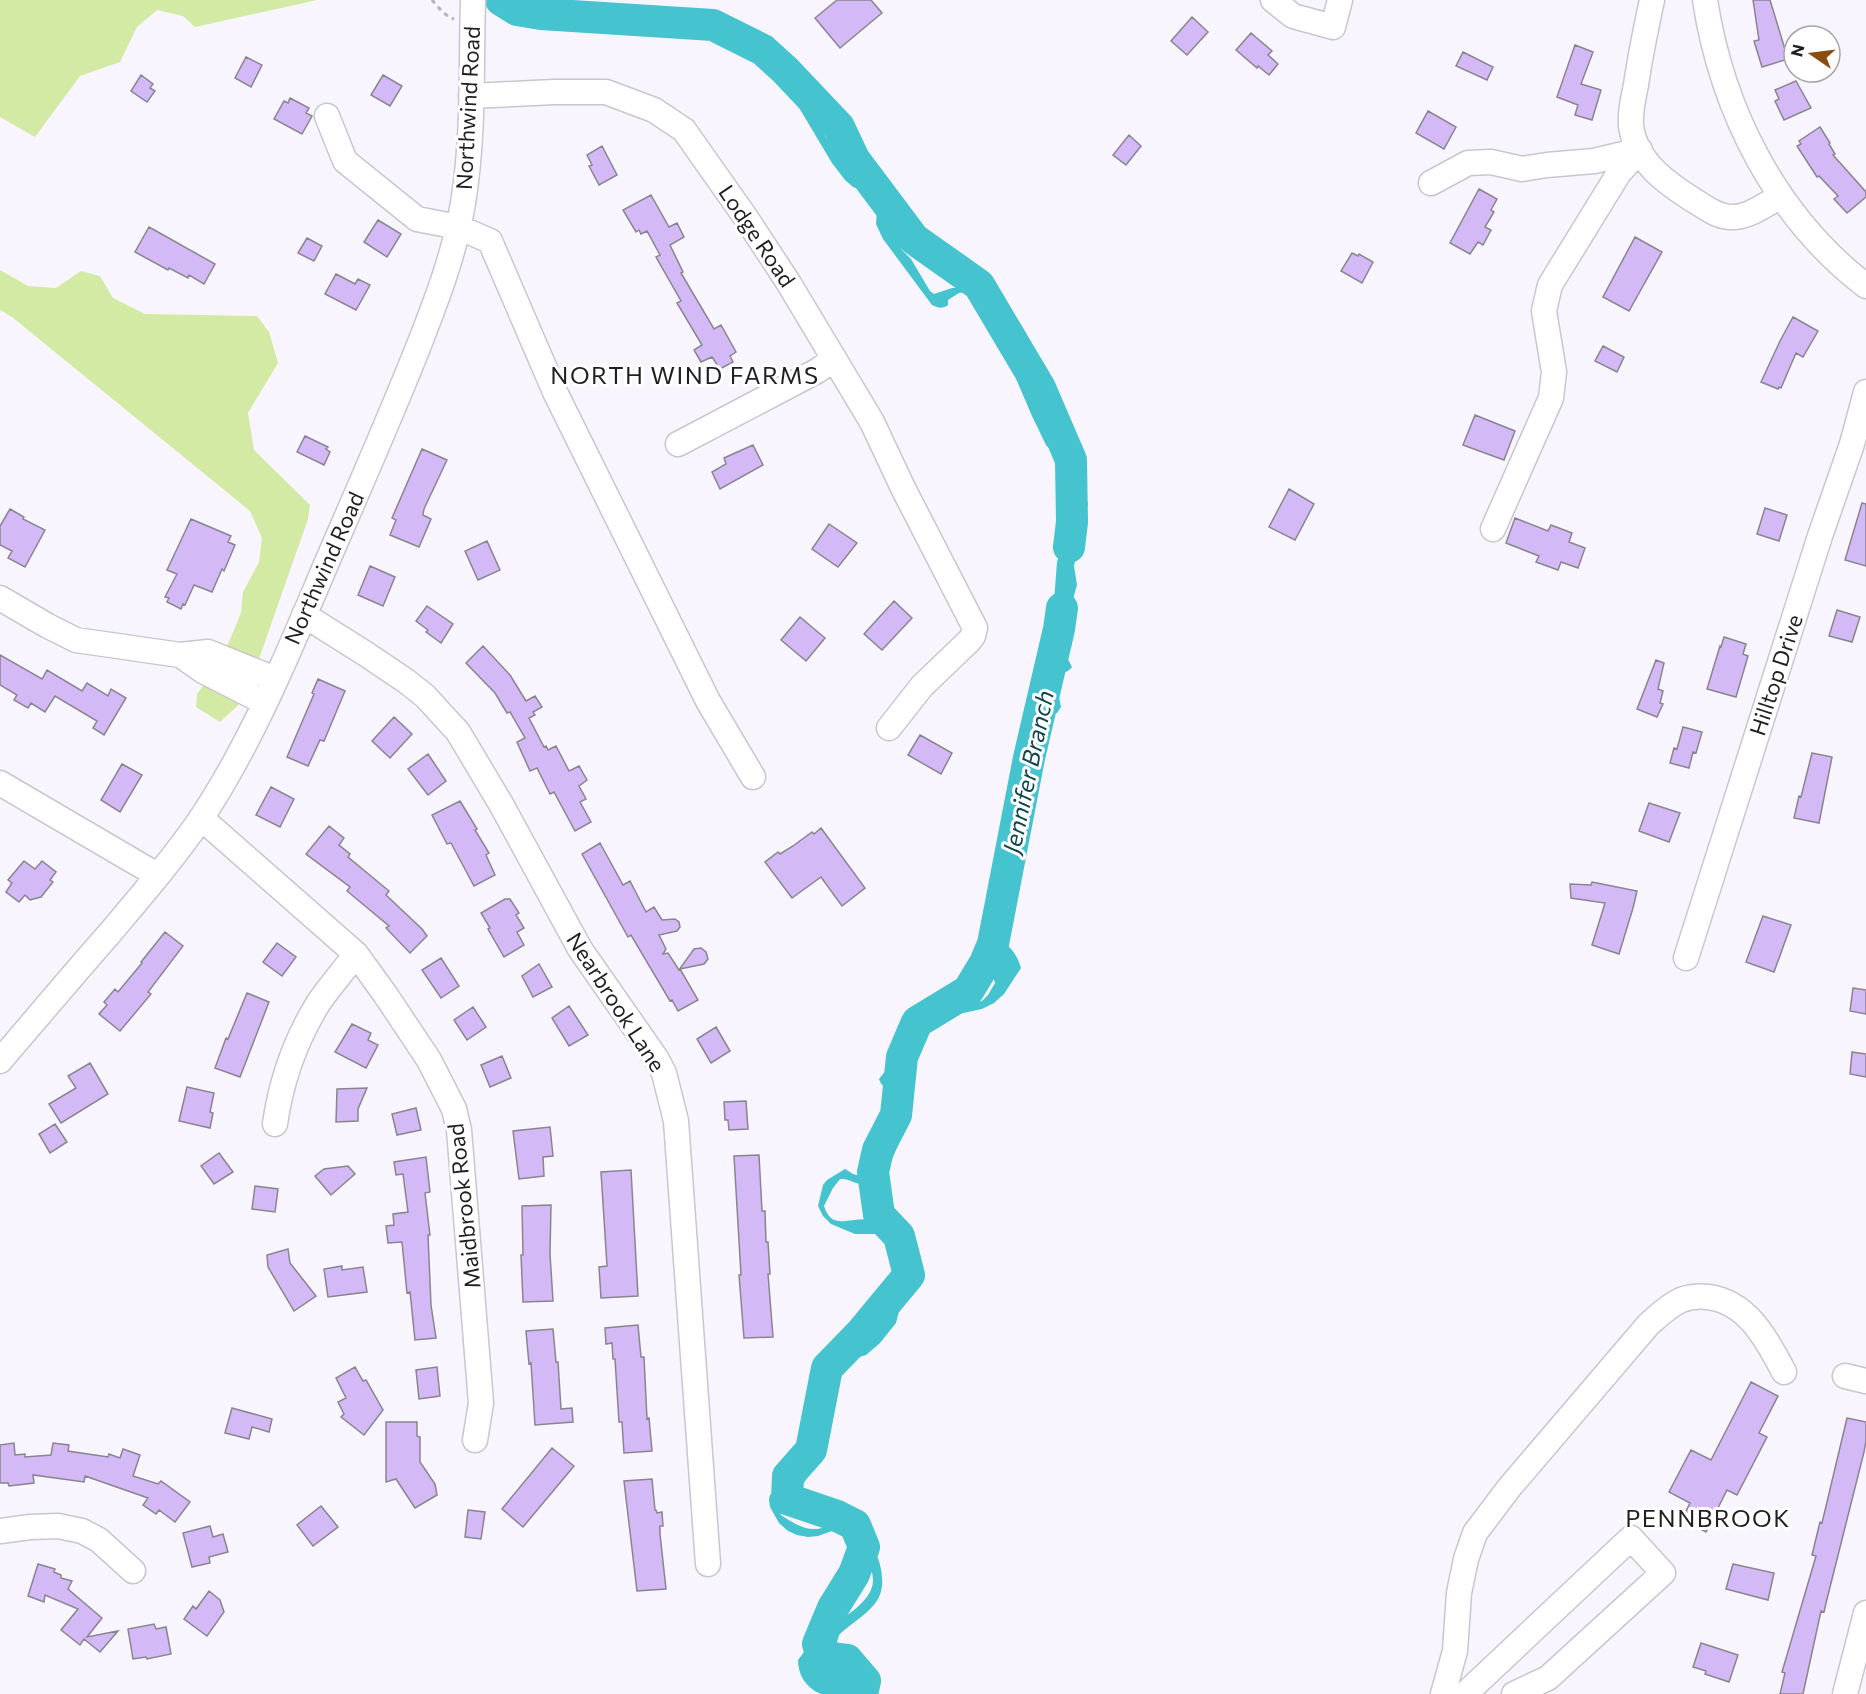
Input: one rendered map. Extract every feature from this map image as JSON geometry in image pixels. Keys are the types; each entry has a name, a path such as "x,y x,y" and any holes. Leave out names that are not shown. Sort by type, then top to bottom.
{"street":[{"path":"1273,0 1293,16 1333,27 1340,0"},
{"path":"1652,0 1642,44 1631,116 1632,129 1640,150 1653,170 1670,186 1722,216 1732,218 1742,216 1781,196"},
{"path":"1706,0 1714,47 1731,100 1754,150 1781,196 1815,239 1866,286"},
{"name":"Northwind Road","path":"0,1061 157,875 201,818 231,768 304,615 412,363 438,296 458,227 466,181 473,4"},
{"name":"Lodge Road","path":"471,96 606,92 654,110 684,130 746,218 788,282 872,422 929,541 975,628 969,641 922,686 889,728"},
{"path":"327,116 345,161 417,219 458,227 490,241 555,392 708,701 753,777"},
{"path":"1431,183 1468,164 1491,162 1522,169 1594,161 1640,150"},
{"path":"1493,529 1551,398 1554,372 1544,311 1550,285 1619,173 1640,150"},
{"path":"678,444 818,370 834,359"},
{"name":"Hilltop Drive","path":"1686,958 1866,392"},
{"path":"0,598 76,640 180,655 208,652 275,679"},
{"name":"Nearbrook Lane","path":"304,615 406,681 431,702 458,732 501,804 580,949 664,1073 676,1121 708,1564"},
{"path":"180,655 203,671 264,702"},
{"path":"0,783 157,875"},
{"name":"Maidbrook Road","path":"201,818 356,954 429,1060 454,1109 459,1130 481,1403 475,1440"},
{"path":"275,1124 279,1098 304,1029 320,1001 356,954"},
{"path":"1443,1694 1455,1651 1459,1593 1466,1559 1475,1533 1509,1488 1648,1325 1666,1308 1683,1299 1700,1296 1716,1298 1736,1308 1754,1323 1766,1339 1784,1372"},
{"path":"0,1531 58,1526 82,1531 99,1540 133,1571"},
{"path":"1465,1694 1631,1538 1663,1573 1548,1678 1514,1694"},
{"path":"1845,1694 1859,1668 1866,1613"}],"green space":[{"path":"0,0 317,0 195,27 183,16 157,10 137,27 120,62 80,76 35,137 0,117"},
{"path":"0,270 28,286 56,288 81,271 100,276 113,298 145,314 257,316 269,332 278,363 248,413 254,450 310,505 308,519 245,699 220,722 196,707 197,694 220,663 241,613 243,592 259,562 262,538 250,511 12,317 0,310"}],"water":[{"name":"Jennifer Branch","path":"484,0 507,0 524,8 546,9 550,13 564,17 633,25 675,15 707,17 734,27 777,60 800,87 819,126 840,157 859,170 882,198 891,227 902,250 911,259 930,291 934,294 952,288 969,288 981,292 1004,311 1011,325 1014,348 1022,377 1032,392 1043,424 1068,450 1088,504 1080,527 1080,546 1074,566 1077,585 1073,599 1072,644 1067,657 1072,667 1059,681 1061,707 1047,720 1047,742 1038,768 1034,792 1036,798 1019,836 1011,872 1001,882 998,889 994,913 998,940 1013,951 1021,968 1004,994 994,1003 982,1009 921,1022 904,1035 901,1053 902,1072 905,1079 904,1118 893,1157 882,1175 875,1181 863,1184 840,1179 824,1206 832,1219 844,1221 869,1219 891,1227 922,1263 919,1273 909,1281 904,1291 896,1323 880,1343 866,1355 836,1364 827,1371 820,1437 814,1467 800,1489 780,1496 776,1500 781,1515 809,1529 840,1522 854,1525 863,1532 876,1552 882,1576 879,1597 866,1613 839,1635 837,1643 841,1665 860,1694 821,1694 804,1680 799,1671 798,1660 819,1635 861,1604 871,1589 873,1581 870,1564 858,1534 846,1526 818,1536 797,1535 779,1523 770,1507 769,1499 775,1491 797,1480 811,1463 816,1389 814,1375 830,1360 866,1346 886,1325 889,1315 886,1307 887,1301 899,1283 902,1248 888,1234 855,1234 831,1224 823,1216 818,1206 823,1185 827,1180 845,1169 856,1175 871,1174 884,1167 888,1159 898,1122 899,1109 896,1100 879,1079 890,1065 899,1032 917,1016 928,1011 982,1001 995,983 992,973 995,964 993,942 987,919 987,903 996,867 1024,788 1026,762 1037,734 1037,718 1045,698 1050,674 1055,643 1054,601 1057,562 1065,547 1066,524 1073,498 1071,484 1058,458 1046,445 1032,416 1017,381 994,312 988,303 968,292 959,293 948,300 948,305 944,307 932,305 883,239 876,224 877,209 872,198 865,191 853,187 845,180 832,163 773,64 746,57 714,32 704,21 672,22 636,31 569,26 541,19 513,17"}],"building":[{"path":"837,0 871,0 882,13 840,48 815,18"},
{"path":"1753,0 1770,0 1782,39 1782,61 1762,67 1754,41 1759,40"},
{"path":"1192,17 1208,32 1187,55 1171,41"},
{"path":"1251,33 1272,51 1268,55 1278,64 1269,75 1236,50"},
{"path":"1575,45 1593,52 1581,84 1601,90 1592,120 1575,115 1578,105 1557,97"},
{"path":"1463,52 1493,67 1487,80 1456,66"},
{"path":"246,57 262,65 251,87 235,78"},
{"path":"141,75 153,84 150,88 155,91 147,102 131,91"},
{"path":"383,75 402,86 390,106 371,95"},
{"path":"1789,84 1798,84 1811,108 1784,120 1775,101 1779,99 1775,90"},
{"path":"290,98 309,108 306,113 312,116 302,134 274,119 284,101 288,103"},
{"path":"1428,111 1456,127 1444,149 1416,133"},
{"path":"1820,127 1830,143 1835,154 1833,155 1866,192 1866,197 1847,213 1834,199 1838,196 1819,176 1817,177 1797,146 1801,144 1799,141"},
{"path":"1129,135 1141,146 1126,165 1113,155"},
{"path":"602,146 617,175 599,185 589,166 592,165 587,155"},
{"path":"1479,189 1497,199 1491,210 1494,212 1485,227 1491,230 1483,245 1478,242 1470,254 1450,243"},
{"path":"651,195 669,227 677,223 684,237 670,245 683,272 681,273 714,329 721,325 736,352 730,356 733,362 720,369 712,357 701,362 694,350 702,345 677,303 681,301 656,257 660,255 647,231 641,234 639,230 636,232 623,210"},
{"path":"378,220 401,234 387,257 364,242"},
{"path":"149,227 215,264 204,284 189,275 188,278 169,268 168,270 135,252"},
{"path":"1635,237 1662,252 1629,311 1603,297"},
{"path":"307,238 322,246 314,261 298,253"},
{"path":"1352,253 1358,256 1359,254 1373,262 1362,283 1341,271"},
{"path":"336,274 355,284 358,279 370,285 356,310 325,294"},
{"path":"1793,317 1818,331 1803,357 1796,353 1781,388 1778,389 1761,382"},
{"path":"1603,346 1624,357 1617,372 1595,361"},
{"path":"1475,415 1515,431 1504,460 1463,445"},
{"path":"305,436 328,447 326,449 330,452 324,465 297,452"},
{"path":"753,445 763,465 720,489 712,472 726,464 724,458"},
{"path":"422,449 447,460 424,509 423,515 431,519 419,547 390,535 396,520 392,518"},
{"path":"1289,489 1314,504 1295,540 1269,527"},
{"path":"1862,503 1866,504 1866,566 1845,560"},
{"path":"1765,508 1787,515 1779,541 1757,534"},
{"path":"10,509 24,517 23,519 45,530 25,567 8,558 12,551 0,545 0,526"},
{"path":"1515,518 1548,531 1551,525 1572,533 1569,542 1585,548 1578,568 1561,562 1558,570 1536,562 1539,556 1506,543"},
{"path":"191,519 231,536 228,542 235,545 212,592 194,585 181,609 167,602 169,598 165,597 177,574 167,570"},
{"path":"829,524 857,543 838,567 812,549"},
{"path":"487,541 500,570 478,580 465,551"},
{"path":"370,566 395,577 383,606 358,595"},
{"path":"894,601 912,618 882,650 864,634"},
{"path":"427,606 453,624 441,643 416,621"},
{"path":"1837,610 1860,617 1852,642 1829,636"},
{"path":"800,617 825,638 806,661 781,640"},
{"path":"1724,637 1746,644 1743,654 1748,656 1736,697 1707,689"},
{"path":"483,646 510,675 526,701 535,696 542,707 533,712 535,715 529,718 544,747 546,746 548,750 556,746 569,771 579,766 587,780 579,786 586,799 580,802 591,822 575,831 554,792 550,794 537,768 530,771 517,742 525,738 510,712 507,713 495,693 466,663"},
{"path":"0,655 42,679 47,670 82,691 87,683 108,696 111,689 126,698 104,735 93,728 97,721 55,696 45,712 31,703 28,708 14,700 17,695 0,685"},
{"path":"1656,660 1664,663 1658,689 1663,691 1660,703 1663,704 1657,717 1637,709"},
{"path":"318,679 345,691 324,741 320,740 308,766 287,757 314,694 312,693"},
{"path":"394,717 412,734 390,758 372,741"},
{"path":"1683,727 1702,732 1689,768 1670,763 1674,748 1677,749"},
{"path":"920,735 952,753 941,774 908,755"},
{"path":"1812,753 1832,757 1819,823 1794,818"},
{"path":"428,754 446,781 428,795 408,769"},
{"path":"122,764 142,775 120,812 101,800"},
{"path":"271,787 294,799 280,827 256,815"},
{"path":"460,801 489,853 486,855 495,875 474,886 451,843 447,844 432,815"},
{"path":"1649,803 1680,813 1669,842 1639,831"},
{"path":"329,826 344,838 339,845 350,854 348,857 389,891 386,895 427,936 410,953 386,928 389,926 347,891 350,887 306,854"},
{"path":"821,828 865,888 842,906 821,877 792,898 765,862 778,852 780,854"},
{"path":"600,843 623,885 630,881 646,912 654,907 662,920 675,919 679,922 680,927 677,931 659,935 666,949 663,954 668,953 679,970 694,949 701,948 706,952 708,959 704,964 680,969 698,1000 678,1011 631,935 628,937 582,854"},
{"path":"24,861 35,869 42,861 56,872 50,880 53,882 41,897 30,900 25,895 19,902 6,892 12,883 8,880"},
{"path":"1592,882 1637,891 1619,954 1592,945 1605,903 1571,898 1570,884 1591,885"},
{"path":"505,899 510,899 519,913 516,915 524,928 517,932 524,945 504,957 481,913"},
{"path":"1763,916 1791,925 1774,972 1746,962"},
{"path":"165,932 183,946 148,992 151,994 120,1031 99,1014 107,1005 104,1002 115,989 118,992"},
{"path":"277,943 296,957 282,976 263,962"},
{"path":"441,958 459,986 441,998 422,970"},
{"path":"539,964 552,987 533,997 522,976"},
{"path":"1853,988 1866,990 1866,1014 1850,1011"},
{"path":"247,993 269,1002 240,1077 215,1068"},
{"path":"569,1006 588,1035 569,1046 552,1018"},
{"path":"473,1007 486,1027 467,1040 454,1020"},
{"path":"352,1024 371,1033 368,1040 378,1045 366,1068 335,1052"},
{"path":"716,1027 730,1051 711,1063 697,1039"},
{"path":"1852,1052 1866,1054 1866,1077 1850,1074"},
{"path":"502,1056 511,1078 490,1087 481,1065"},
{"path":"90,1063 108,1094 61,1123 49,1104 76,1088 68,1076"},
{"path":"187,1087 214,1093 210,1112 213,1113 210,1128 179,1121"},
{"path":"367,1088 358,1109 358,1121 336,1122 337,1089"},
{"path":"746,1101 748,1129 729,1130 728,1120 725,1120 724,1102"},
{"path":"416,1108 421,1130 397,1135 392,1114"},
{"path":"55,1124 67,1142 50,1153 39,1134"},
{"path":"550,1127 553,1156 543,1157 544,1176 519,1179 513,1131"},
{"path":"219,1153 233,1172 214,1184 201,1166"},
{"path":"759,1155 762,1211 765,1211 766,1242 768,1242 773,1337 744,1338 734,1156"},
{"path":"426,1157 430,1192 425,1193 430,1235 428,1235 431,1305 436,1338 415,1340 402,1242 388,1243 386,1226 394,1225 393,1214 408,1212 403,1174 396,1175 394,1162"},
{"path":"348,1166 355,1174 331,1195 315,1176 324,1169"},
{"path":"631,1170 638,1296 601,1298 599,1267 607,1266 601,1172"},
{"path":"255,1186 278,1189 275,1212 252,1209"},
{"path":"551,1205 550,1254 553,1301 523,1302 522,1206"},
{"path":"288,1249 290,1263 316,1296 294,1311 268,1267 267,1255"},
{"path":"342,1266 342,1270 363,1267 367,1292 328,1297 324,1269"},
{"path":"638,1325 641,1357 644,1357 647,1419 649,1418 652,1451 624,1453 622,1422 619,1422 615,1359 613,1359 612,1343 606,1344 605,1328"},
{"path":"553,1329 561,1409 572,1408 573,1422 535,1425 531,1363 529,1364 526,1331"},
{"path":"355,1367 363,1381 366,1380 383,1410 364,1435 341,1417 344,1414 338,1402 346,1398 336,1378"},
{"path":"437,1367 440,1396 419,1399 416,1370"},
{"path":"1751,1382 1778,1396 1759,1433 1767,1437 1737,1495 1727,1490 1706,1532 1682,1519 1690,1503 1669,1492 1691,1450 1711,1460"},
{"path":"232,1408 272,1419 269,1432 252,1427 249,1439 225,1433"},
{"path":"1847,1418 1866,1422 1864,1452 1824,1612 1821,1611 1803,1694 1780,1694 1785,1673 1782,1672 1816,1556 1812,1555"},
{"path":"386,1422 417,1422 417,1436 420,1437 420,1462 435,1484 437,1495 415,1508 396,1479 386,1482"},
{"path":"14,1443 15,1455 25,1454 25,1457 51,1455 53,1443 69,1445 68,1451 108,1457 109,1454 120,1458 123,1449 140,1455 133,1476 158,1484 161,1481 190,1502 175,1522 159,1510 156,1514 143,1505 148,1498 85,1476 84,1482 33,1475 34,1483 9,1486 8,1483 0,1483 0,1445"},
{"path":"552,1448 574,1466 523,1527 502,1509"},
{"path":"652,1479 655,1510 657,1513 662,1512 663,1526 660,1526 660,1534 666,1589 637,1591 624,1481"},
{"path":"321,1506 338,1527 313,1546 297,1525"},
{"path":"468,1510 485,1512 481,1539 465,1537"},
{"path":"210,1526 213,1537 223,1534 228,1552 209,1557 210,1563 192,1567 183,1533"},
{"path":"38,1564 55,1569 54,1572 61,1575 61,1578 72,1581 68,1589 102,1618 87,1637 118,1631 100,1652 84,1639 80,1645 61,1630 78,1609 45,1595 44,1602 28,1596"},
{"path":"1733,1564 1774,1573 1768,1600 1726,1589"},
{"path":"209,1591 220,1600 224,1612 207,1636 184,1619 193,1606 196,1609"},
{"path":"154,1624 156,1629 166,1627 171,1654 147,1659 146,1657 133,1659 128,1629"},
{"path":"1701,1643 1738,1655 1729,1682 1705,1674 1706,1671 1693,1667"}],"waterway":[{"name":"Jennifer Branch","path":"501,0 517,10 541,14 713,25 763,50 785,70 839,127 854,159 914,239 979,285 1040,388 1071,460 1072,522 1069,547"},
{"path":"541,14 553,0"},
{"name":"Jennifer Branch","path":"862,1694 865,1681 847,1660 822,1657 818,1644 833,1608 854,1574 864,1547 855,1525 837,1516 787,1499 788,1476 811,1450 827,1368 861,1333 909,1275 899,1236 879,1215 873,1172 878,1150 896,1115 902,1057 917,1022 968,991 985,963 993,944 1029,758 1062,608"}],"district":[{"name":"NORTH WIND FARMS","path":"685,376"},
{"name":"PENNBROOK","path":"1708,1519"}]}
